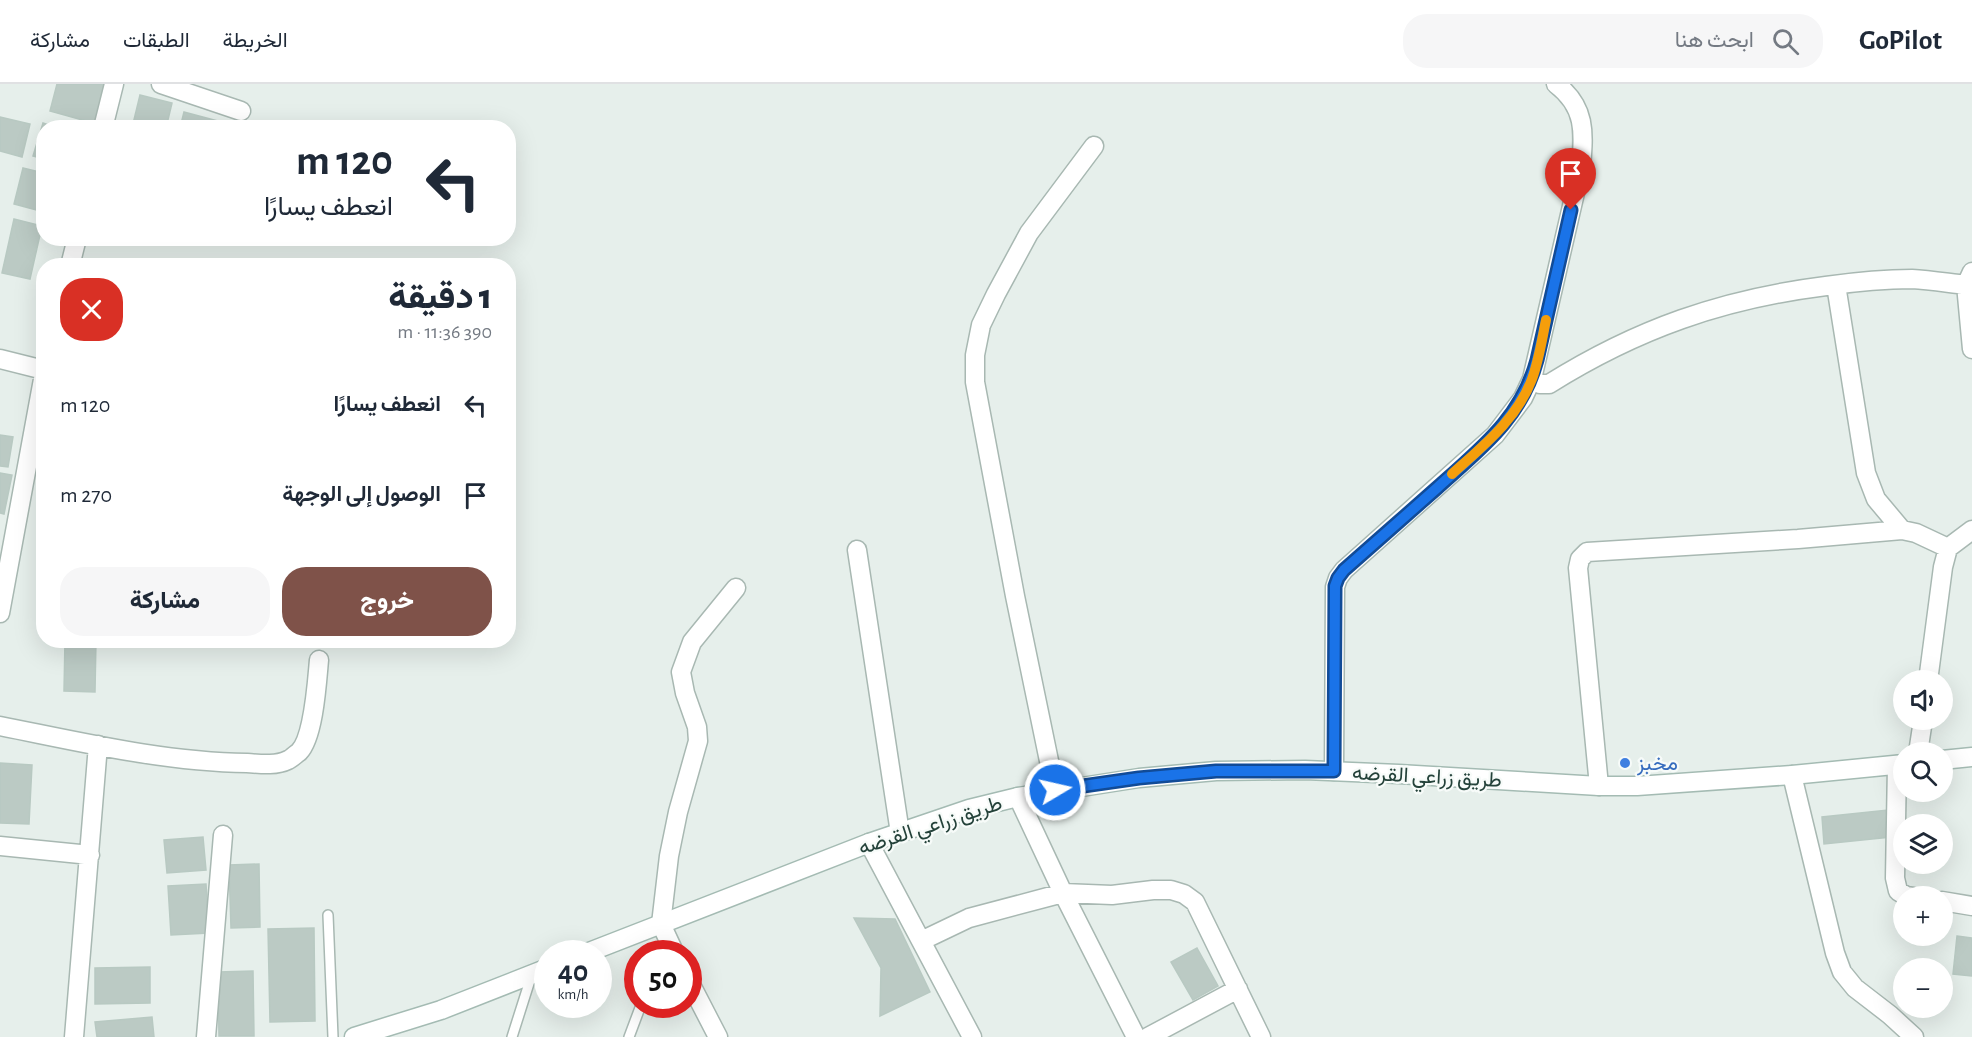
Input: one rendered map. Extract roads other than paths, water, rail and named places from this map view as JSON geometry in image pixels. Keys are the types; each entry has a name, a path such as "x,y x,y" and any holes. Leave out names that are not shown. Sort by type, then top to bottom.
{"street":[{"path":"106,120 114,84"},
{"path":"161,84 241,111"},
{"path":"1334,771 1334,627 1335,586 1338,578 1344,570 1495,435 1523,398 1532,379 1581,166 1584,134 1581,118 1574,102 1556,84"},
{"path":"1055,790 1015,596 975,382 975,355 981,325 1029,233 1094,146"},
{"path":"1532,379 1540,384 1549,384 1606,350 1664,324 1691,315 1764,296 1836,285 1913,279 1969,279 1972,349"},
{"path":"1836,285 1866,473 1876,499 1902,531"},
{"path":"0,359 36,370"},
{"path":"0,613 36,416"},
{"path":"1929,670 1943,567 1948,548 1972,530"},
{"path":"1599,786 1578,576 1579,563 1583,555 1591,552 1902,531 1916,533 1948,548"},
{"path":"857,550 900,833"},
{"path":"666,940 669,856 698,741 697,727 685,693 681,672 692,642 736,588"},
{"path":"0,726 193,760 270,764 288,760 301,750 314,708 319,660"},
{"path":"75,1037 98,745"},
{"path":"1953,759 1972,757"},
{"name":"طريق زراعي القرضه","path":"672,940 869,843 969,810 1055,790 1139,778 1216,771 1334,771 1599,786 1691,783 1893,765"},
{"path":"1792,775 1835,953 1842,972 1855,988 1914,1037"},
{"path":"1018,797 1063,893 1136,1037"},
{"path":"1897,886 1895,878 1898,802"},
{"path":"206,1037 223,835"},
{"path":"869,843 972,1037"},
{"path":"0,846 90,855"},
{"path":"921,941 969,918 1063,893 1112,895 1171,890 1184,894 1195,902 1261,1037"},
{"path":"1953,903 1972,906"},
{"path":"354,1037 441,1010 534,973"},
{"path":"1148,1037 1238,989"},
{"path":"702,1007 718,1037"}],"lane":[{"path":"328,915 333,1037"},
{"path":"512,1037 534,985"},
{"path":"629,1037 636,1018"}],"place":[{"name":"مخبز","path":"1625,763"}]}
